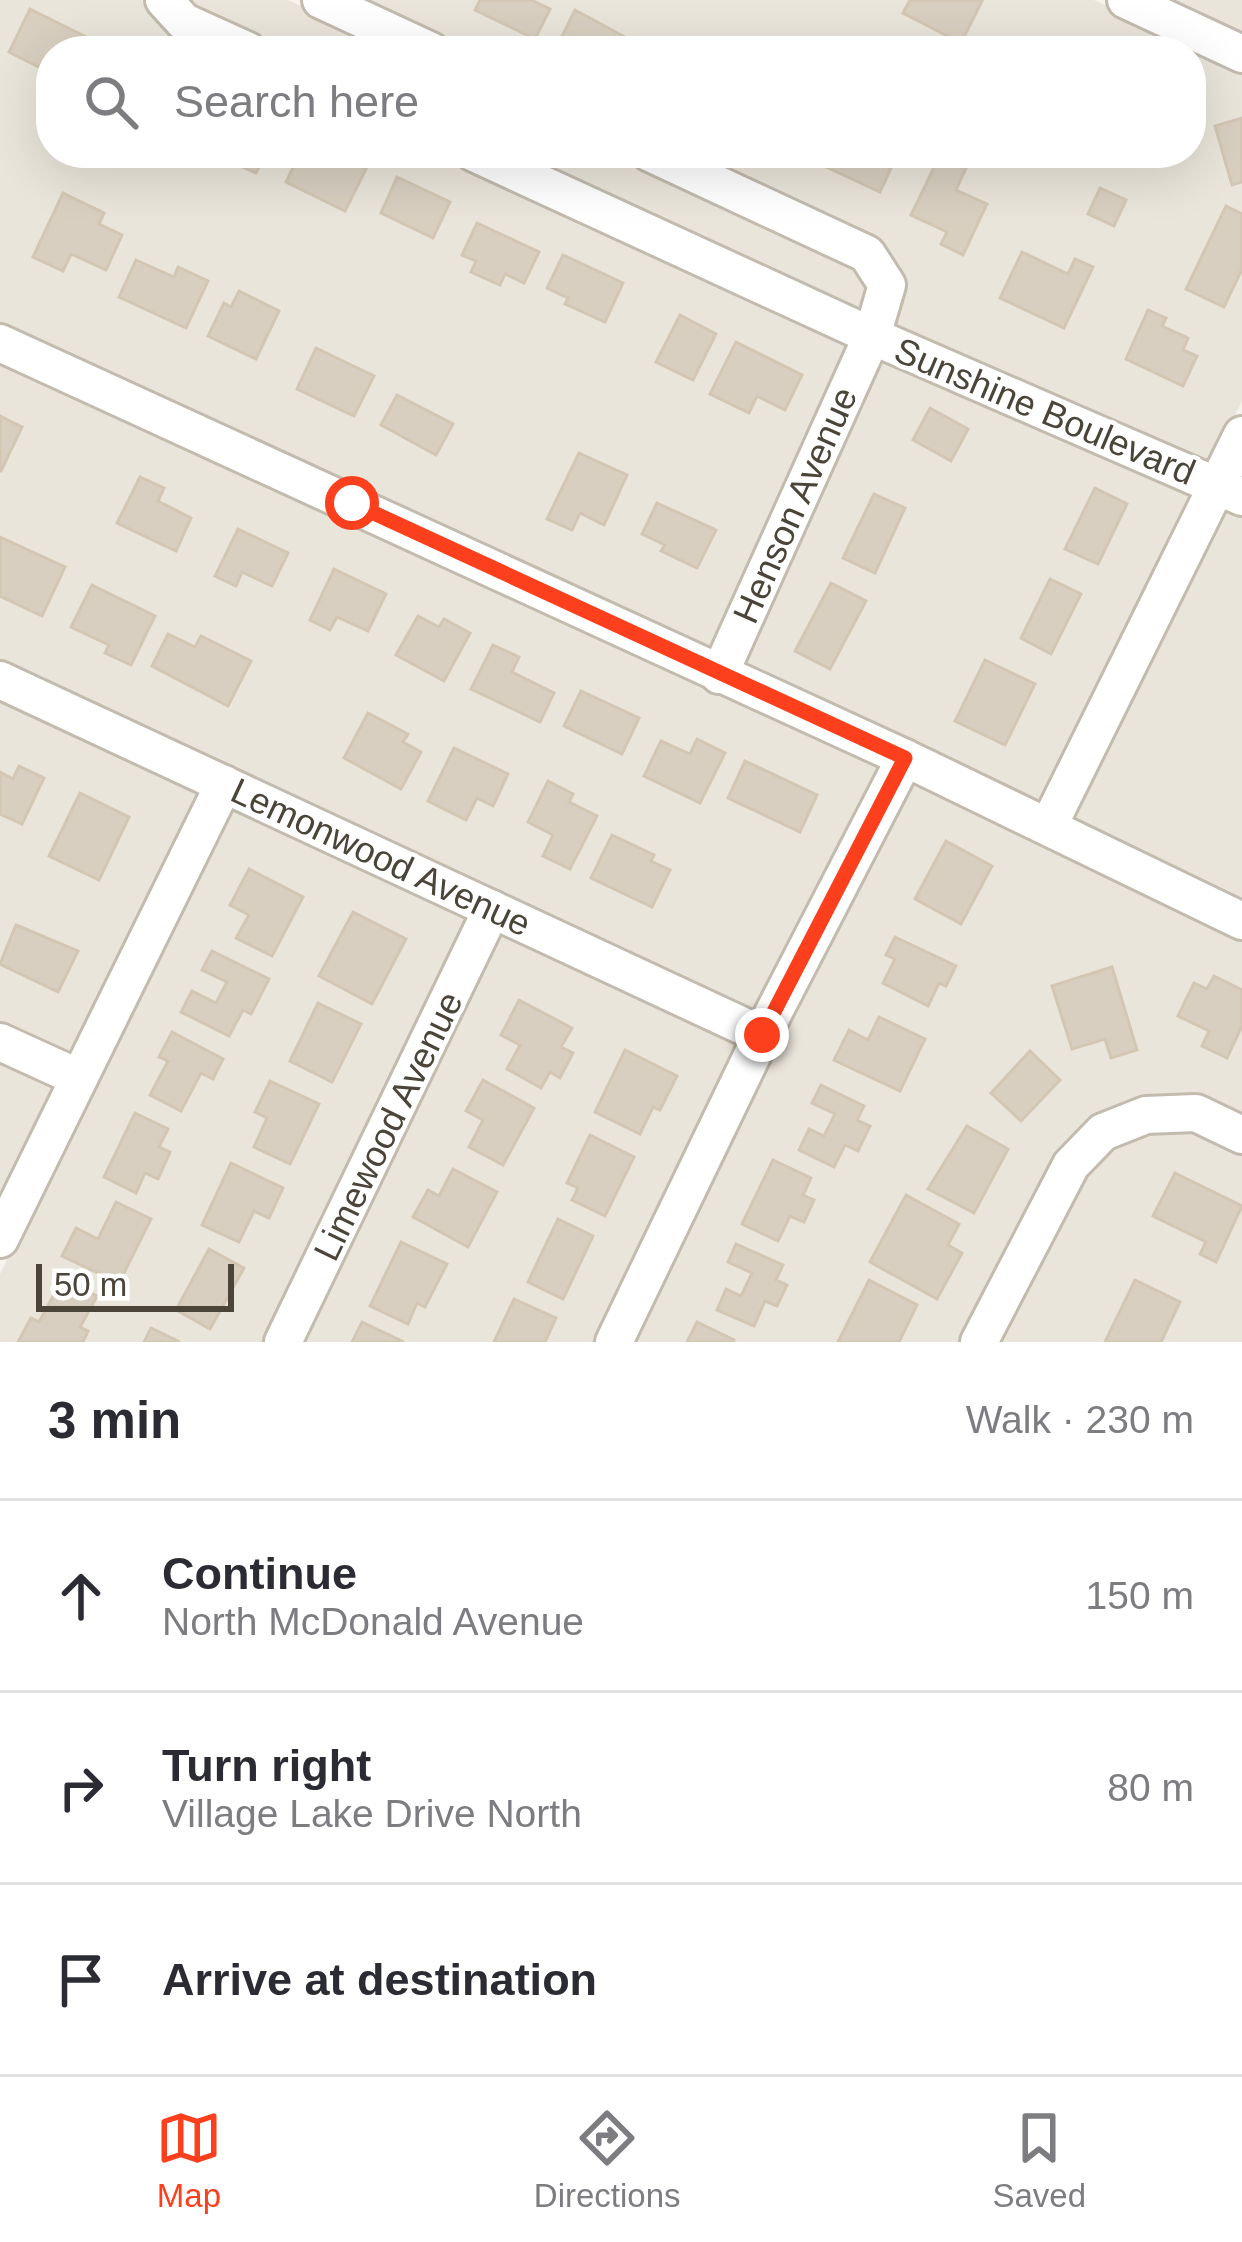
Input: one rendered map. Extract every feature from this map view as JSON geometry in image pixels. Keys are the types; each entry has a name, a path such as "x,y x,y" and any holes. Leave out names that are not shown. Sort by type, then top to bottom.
{"street":[{"path":"164,0 184,22 215,36"},
{"path":"322,0 399,36"},
{"path":"1126,0 1203,36"},
{"path":"1206,37 1242,54"},
{"name":"Sunshine Boulevard","path":"507,168 872,336 1230,492"},
{"name":"Sunshine Boulevard","path":"682,168 867,254 887,284 872,336"},
{"name":"Henson Avenue","path":"718,675 872,336"},
{"path":"0,343 905,758 1242,920"},
{"path":"1048,825 1230,492 1242,435"},
{"name":"Lemonwood Avenue","path":"0,680 762,1035"},
{"path":"614,1342 762,1035 905,758"},
{"path":"0,1239 224,784"},
{"name":"Limewood Avenue","path":"283,1342 492,909"},
{"path":"0,1042 79,1078"},
{"path":"979,1342 1070,1165 1103,1132 1146,1115 1196,1113 1242,1136"}],"shaded area":[{"path":"0,0 146,0 172,30 185,36 36,36 36,168 475,168 852,341 710,657 0,328"},
{"path":"183,0 288,0 366,36 248,36 192,11"},
{"path":"352,0 1094,0 1172,36 430,36"},
{"path":"1159,0 1242,0 1242,39"},
{"path":"1206,51 1242,68 1242,401 1210,468 890,329 902,289 706,168 1206,168"},
{"path":"541,168 650,168 857,264 871,285 862,316"},
{"path":"880,354 1198,492 1041,807 738,669"},
{"path":"0,358 885,764 754,1017 0,666"},
{"path":"1226,505 1242,512 1242,905 1069,820"},
{"path":"0,695 204,790 70,1060 0,1027"},
{"path":"913,776 1242,936 1242,1121 1130,1102 962,1342 631,1342 776,1042"},
{"path":"232,803 473,915 266,1342 0,1342 0,1274"},
{"path":"500,928 742,1041 597,1342 300,1342"},
{"path":"0,1057 58,1084 0,1204"},
{"path":"1194,1127 1242,1150 1242,1342 996,1342 1083,1173 1113,1144 1150,1129"}],"building":[{"path":"480,0 531,0 550,9 536,36 475,10"},
{"path":"910,0 982,1 964,36 947,36 903,13"},
{"path":"30,9 84,36 36,36 36,66 9,52"},
{"path":"575,10 623,36 562,36"},
{"path":"1242,118 1242,182 1232,185 1215,126"},
{"path":"293,168 366,169 345,211 286,182"},
{"path":"828,168 891,168 880,192"},
{"path":"934,168 966,168 956,190 987,204 963,255 941,244 947,232 911,215"},
{"path":"397,177 450,202 433,238 381,213"},
{"path":"1100,188 1126,200 1114,226 1088,214"},
{"path":"63,193 104,213 99,224 122,235 106,270 71,254 63,271 33,257"},
{"path":"1226,206 1242,214 1242,269 1224,307 1186,289"},
{"path":"477,223 539,252 524,283 505,274 500,285 471,272 476,261 462,255"},
{"path":"1022,252 1068,274 1075,259 1093,267 1064,328 1000,298"},
{"path":"563,255 623,283 605,322 565,304 568,298 547,288"},
{"path":"136,260 174,277 178,267 208,281 186,328 119,297"},
{"path":"239,291 279,311 256,359 208,336 224,303 231,307"},
{"path":"1148,310 1166,318 1162,326 1188,338 1183,350 1197,356 1183,386 1126,359"},
{"path":"680,315 716,334 693,380 656,362"},
{"path":"736,342 802,375 785,410 757,396 749,413 710,394"},
{"path":"316,348 374,376 354,416 297,389"},
{"path":"397,395 453,424 436,455 381,425"},
{"path":"930,408 968,429 951,461 913,440"},
{"path":"0,416 22,427 1,471 0,471"},
{"path":"579,453 627,475 604,525 580,513 572,530 547,519"},
{"path":"140,477 164,488 158,501 191,518 176,551 117,523"},
{"path":"1095,488 1127,504 1098,564 1065,549"},
{"path":"874,494 905,508 875,573 843,558"},
{"path":"657,503 716,530 697,568 661,551 665,545 642,534"},
{"path":"238,529 288,553 272,586 242,572 236,586 215,576"},
{"path":"0,537 65,567 42,616 0,596"},
{"path":"334,569 386,594 368,631 337,617 330,630 310,620"},
{"path":"1050,579 1081,594 1051,654 1021,638"},
{"path":"831,583 866,601 830,669 795,651"},
{"path":"92,585 155,616 131,665 105,653 109,645 71,627"},
{"path":"418,616 439,627 444,619 470,633 444,681 396,655"},
{"path":"168,634 195,647 201,636 251,661 228,706 152,666"},
{"path":"493,645 519,657 512,672 554,693 540,722 471,689"},
{"path":"985,660 1035,684 1005,745 955,721"},
{"path":"581,691 639,718 622,754 564,726"},
{"path":"368,713 408,734 403,742 421,752 401,789 344,758"},
{"path":"697,739 725,753 700,803 644,776 661,741 690,754"},
{"path":"454,748 508,774 493,806 477,798 466,820 428,801"},
{"path":"745,761 817,795 800,832 728,798"},
{"path":"19,766 44,778 22,824 0,814 0,772 13,779"},
{"path":"548,781 573,794 569,802 597,816 570,869 543,856 553,835 528,822"},
{"path":"80,793 129,817 99,880 49,856"},
{"path":"612,835 654,855 651,861 670,870 652,907 591,878"},
{"path":"946,841 992,866 961,924 915,899"},
{"path":"249,869 303,897 272,956 236,938 249,915 230,905"},
{"path":"353,912 406,939 372,1004 319,976"},
{"path":"16,925 78,951 58,992 0,964"},
{"path":"895,937 956,966 946,986 939,983 928,1006 883,983 895,959 886,955"},
{"path":"212,951 269,979 251,1014 243,1010 229,1036 181,1012 192,991 216,1003 227,982 202,970"},
{"path":"1112,967 1137,1050 1111,1058 1105,1039 1072,1049 1052,986"},
{"path":"1214,976 1242,990 1242,1026 1227,1058 1202,1046 1209,1031 1178,1016 1194,983 1207,989"},
{"path":"519,1000 572,1028 561,1047 573,1053 560,1078 550,1072 541,1088 507,1069 520,1045 501,1035"},
{"path":"318,1003 361,1024 332,1082 290,1061"},
{"path":"879,1017 925,1039 900,1091 834,1060 849,1030 868,1040"},
{"path":"172,1032 223,1059 213,1079 201,1073 181,1111 150,1095 168,1061 159,1057"},
{"path":"625,1050 677,1076 660,1110 653,1107 640,1134 595,1112"},
{"path":"1030,1051 1060,1080 1021,1121 991,1093"},
{"path":"483,1080 534,1108 503,1165 469,1147 483,1120 466,1111"},
{"path":"270,1081 319,1104 290,1164 254,1147 267,1118 255,1112"},
{"path":"821,1085 864,1106 857,1120 870,1126 858,1151 845,1145 834,1167 799,1150 809,1129 824,1136 835,1114 812,1103"},
{"path":"135,1113 168,1129 159,1147 170,1152 158,1179 145,1173 136,1193 104,1177"},
{"path":"967,1126 1008,1149 974,1213 928,1189"},
{"path":"590,1135 634,1157 605,1216 572,1200 578,1188 567,1183"},
{"path":"773,1160 811,1178 803,1195 814,1200 804,1222 790,1216 778,1241 742,1224"},
{"path":"231,1163 283,1188 269,1218 254,1211 239,1242 202,1225"},
{"path":"453,1169 497,1192 468,1247 413,1217 428,1190 439,1196"},
{"path":"1175,1173 1242,1206 1216,1262 1200,1254 1206,1242 1153,1216"},
{"path":"906,1195 959,1224 948,1245 962,1253 937,1299 870,1262"},
{"path":"116,1202 151,1219 119,1283 62,1256 76,1228 98,1239"},
{"path":"558,1219 593,1236 563,1299 528,1282"},
{"path":"401,1242 447,1264 425,1307 417,1303 408,1324 370,1306"},
{"path":"736,1244 783,1265 776,1280 787,1285 777,1306 765,1301 754,1326 717,1310 726,1289 741,1296 752,1273 728,1262"},
{"path":"209,1249 244,1268 210,1329 176,1310"},
{"path":"63,1278 97,1296 80,1327 88,1331 83,1342 18,1342 31,1318 39,1322"},
{"path":"869,1280 917,1305 899,1342 838,1342"},
{"path":"1135,1280 1180,1302 1161,1342 1105,1342"},
{"path":"514,1299 556,1318 545,1342 494,1342"},
{"path":"362,1322 404,1342 352,1342"},
{"path":"697,1322 734,1340 733,1342 687,1342"},
{"path":"151,1328 180,1342 144,1342"}],"route":[{"path":"352,503 905,758 762,1035"}]}
